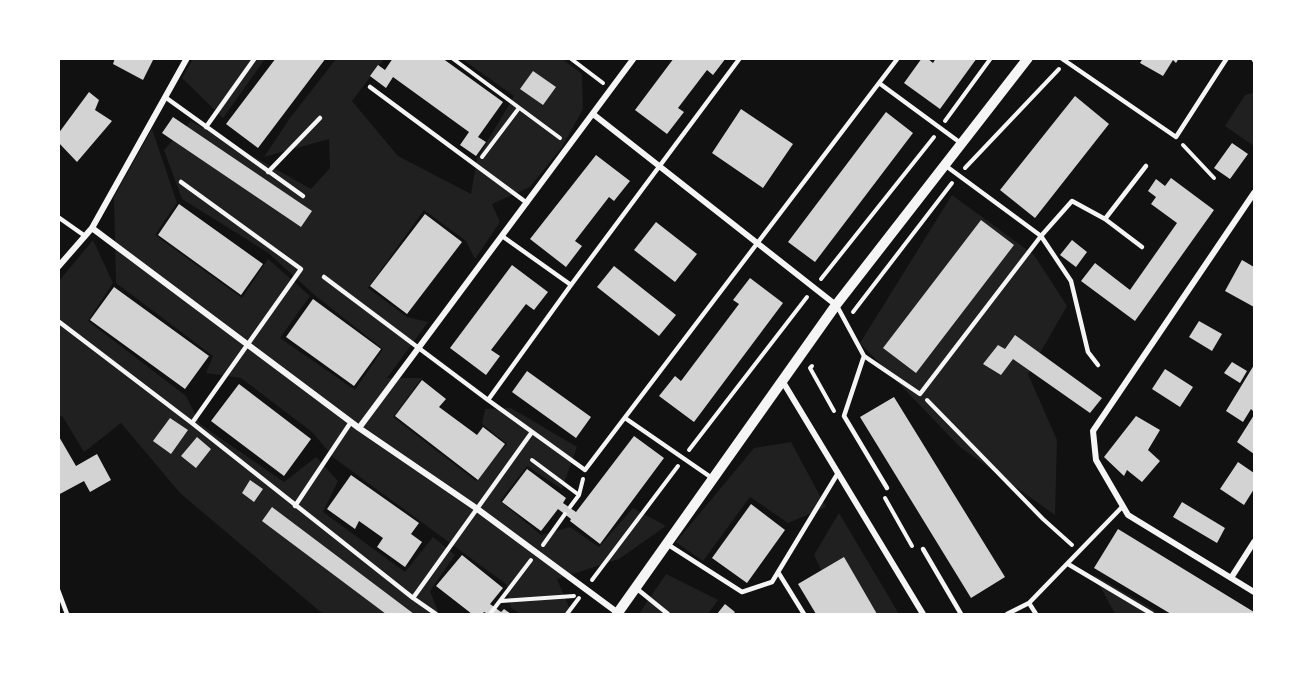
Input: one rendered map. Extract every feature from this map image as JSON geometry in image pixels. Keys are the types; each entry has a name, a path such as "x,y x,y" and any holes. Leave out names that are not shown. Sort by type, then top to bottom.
{"street":[{"path":"58,267 92,228 187,58"},
{"path":"359,428 634,58"},
{"path":"92,228 359,428 476,508 618,614 836,305 1028,58"},
{"path":"593,114 836,305"},
{"path":"1254,193 1093,431 1096,460 1128,515 1254,592"},
{"path":"783,382 923,615"},
{"path":"1231,578 1254,542"}],"lane":[{"path":"206,127 255,58"},
{"path":"488,400 740,58"},
{"path":"324,277 585,470 898,58"},
{"path":"1064,60 1176,138 1227,58"},
{"path":"879,83 962,144"},
{"path":"370,87 527,203"},
{"path":"165,97 303,196"},
{"path":"268,172 320,118"},
{"path":"946,166 1041,236 1071,281 1081,331 1088,352 1098,365"},
{"path":"1105,219 1146,166"},
{"path":"181,182 301,269 192,423"},
{"path":"836,305 864,356 920,394 1041,236 1072,201 1105,219 1142,247"},
{"path":"58,217 85,236"},
{"path":"502,236 571,285"},
{"path":"58,321 436,615"},
{"path":"864,356 844,416 887,488"},
{"path":"625,418 712,478"},
{"path":"295,506 351,422"},
{"path":"413,598 532,432"},
{"path":"667,544 742,592 772,582 838,473"},
{"path":"1007,615 1029,603 1123,506"},
{"path":"922,549 961,615"},
{"path":"1068,564 1152,615"},
{"path":"778,572 804,615"},
{"path":"636,588 668,615"},
{"path":"58,590 67,615"},
{"path":"1029,603 1036,615"}],"path":[{"path":"452,58 570,145"},
{"path":"570,58 611,89"},
{"path":"585,589 814,288 940,128 991,58"},
{"path":"845,322 959,175 1064,60"},
{"path":"476,165 519,108"},
{"path":"1192,154 1214,178"},
{"path":"817,359 810,368 835,413"},
{"path":"920,394 1043,519 1080,552"},
{"path":"532,460 579,495"},
{"path":"570,507 579,495 585,470"},
{"path":"882,494 917,554"},
{"path":"489,615 565,514"},
{"path":"500,601 580,596 567,615"}],"shaded area":[{"path":"193,59 265,59 223,118 182,78"},
{"path":"336,59 384,59 352,101 398,156 471,194 477,159 514,96 462,59 562,59 582,74 583,109 562,147 530,187 492,204 500,222 475,259 466,241 424,210 368,288 407,317 428,322 387,378 422,378 393,417 476,481 507,444 482,424 485,409 511,408 577,447 562,489 527,466 500,501 541,535 570,527 599,547 633,508 666,526 619,559 557,579 572,614 521,614 511,608 506,584 334,458 312,432 241,378 206,373 213,356 116,283 114,197 152,129 177,203 155,235 242,298 268,259 310,296 280,338 355,390 383,349 317,297 267,252 182,199 164,150 191,121 311,189 330,168 329,139 264,157 290,118"},
{"path":"1253,93 1254,146 1225,126 1245,95"},
{"path":"952,195 1034,255 1067,306 1028,374 1057,440 1055,515 960,447 860,343"},
{"path":"93,240 113,283 88,321 186,396 200,424 284,482 316,457 338,481 323,512 405,572 433,537 455,555 430,591 439,614 323,614 180,493 121,423 84,452 63,417 59,415 59,281"},
{"path":"791,442 826,507 788,523 750,497 703,561 676,542 754,448"},
{"path":"839,513 899,614 842,614 814,555"},
{"path":"666,574 718,600 708,614 639,614"},
{"path":"1094,575 1156,611 1155,614 1115,614"}],"building":[{"path":"115,58 154,58 143,80 113,64"},
{"path":"276,58 326,58 258,148 226,124"},
{"path":"393,58 442,58 503,102 478,137 486,142 476,156 460,145 469,132 393,77 386,88 370,76 378,65 385,70"},
{"path":"674,58 726,58 713,75 707,70 678,108 684,112 667,134 635,110"},
{"path":"922,58 927,58 933,63 936,58 977,58 940,109 904,83"},
{"path":"1143,58 1179,58 1176,63 1173,60 1163,76 1140,63"},
{"path":"533,71 556,87 543,105 520,89"},
{"path":"89,92 99,100 95,110 112,121 77,162 58,142 58,134"},
{"path":"1075,96 1109,124 1035,218 1000,190"},
{"path":"741,109 793,144 763,188 712,153"},
{"path":"886,112 913,133 815,262 788,242"},
{"path":"173,117 312,211 301,227 162,133"},
{"path":"1232,143 1248,154 1230,179 1214,168"},
{"path":"596,155 630,181 614,201 609,197 575,241 582,246 566,267 530,239"},
{"path":"1171,178 1214,210 1135,321 1081,281 1095,263 1130,290 1177,223 1151,204 1156,197 1148,191 1156,179 1165,186"},
{"path":"179,204 263,264 241,295 158,235"},
{"path":"425,214 462,242 407,314 370,286"},
{"path":"981,220 1014,245 916,373 883,348"},
{"path":"656,222 697,254 675,282 634,250"},
{"path":"1072,240 1087,252 1076,267 1060,255"},
{"path":"1242,260 1254,267 1254,307 1225,291"},
{"path":"512,265 548,292 534,310 526,304 491,350 500,356 486,375 450,348"},
{"path":"614,266 676,315 659,336 597,287"},
{"path":"750,278 783,303 694,422 659,396 675,376 681,381 739,304 733,300"},
{"path":"114,287 209,356 185,389 90,320"},
{"path":"313,299 381,349 354,386 286,337"},
{"path":"1199,321 1222,334 1212,351 1189,337"},
{"path":"1015,335 1102,398 1090,413 1013,359 1001,375 983,364 998,345 1005,349"},
{"path":"1232,362 1247,371 1240,383 1224,373"},
{"path":"1254,365 1254,412 1251,409 1243,422 1226,411"},
{"path":"1165,369 1193,387 1180,407 1152,389"},
{"path":"527,371 591,417 576,438 512,392"},
{"path":"422,380 446,399 439,407 477,435 483,427 505,444 478,480 395,416"},
{"path":"239,384 311,439 284,476 211,421"},
{"path":"894,397 1005,577 971,598 860,417"},
{"path":"1254,415 1254,454 1237,442"},
{"path":"1136,416 1160,430 1148,450 1160,461 1142,482 1127,470 1124,476 1104,457"},
{"path":"170,418 188,430 171,454 153,441"},
{"path":"58,435 76,466 97,454 111,480 90,492 84,481 58,495"},
{"path":"634,436 664,458 600,544 558,509 541,531 502,502 527,469 566,498 563,503 576,512"},
{"path":"197,437 211,449 196,468 181,456"},
{"path":"1238,462 1254,473 1254,489 1244,505 1220,489"},
{"path":"351,475 419,523 411,534 422,542 405,567 377,547 383,538 359,521 355,529 327,509"},
{"path":"250,480 263,489 254,502 242,493"},
{"path":"1182,502 1225,528 1217,543 1173,517"},
{"path":"751,504 785,530 747,583 712,558"},
{"path":"272,507 414,614 386,614 262,521"},
{"path":"1118,529 1254,614 1171,614 1094,568"},
{"path":"462,555 503,588 490,604 501,612 504,609 511,614 484,612 472,614 436,586"},
{"path":"844,557 877,614 816,614 798,584"},
{"path":"725,604 735,612 717,614"}]}
